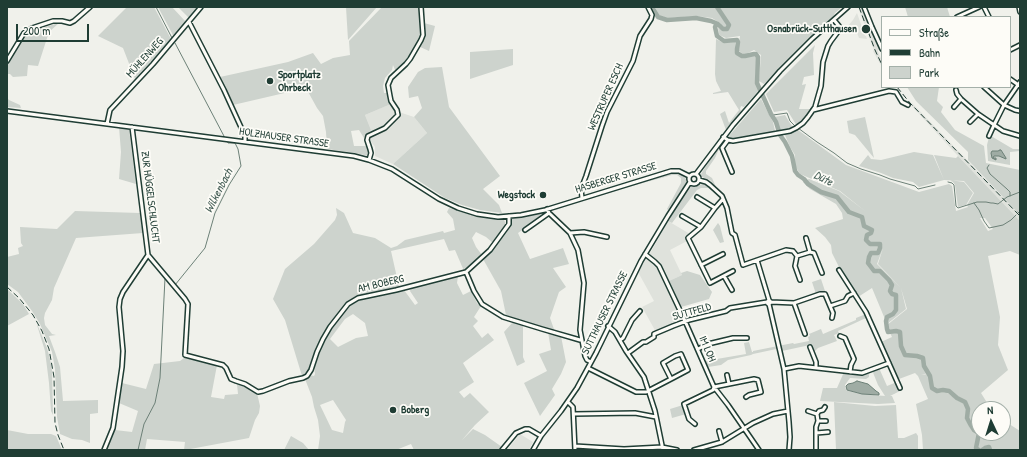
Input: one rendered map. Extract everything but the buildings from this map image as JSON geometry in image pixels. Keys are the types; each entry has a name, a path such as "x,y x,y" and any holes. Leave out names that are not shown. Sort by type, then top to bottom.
{"street":[{"path":"7,61 24,33 32,28 53,21 70,23 90,7"},
{"name":"MÜHLENWEG","path":"107,124 110,110 153,64 201,7"},
{"path":"369,160 371,154 367,140 368,136 385,128 398,115 397,110 391,101 388,85 391,78 410,59 421,40 423,35 421,7"},
{"name":"WESTRUPER ESCH","path":"582,198 581,189 607,112 633,61 640,36 651,19 651,10 648,7"},
{"path":"698,180 695,184 690,182 689,176 696,174 758,96 796,54 848,7"},
{"path":"864,7 881,47"},
{"path":"959,16 971,8 979,7"},
{"path":"984,7 988,16"},
{"path":"1019,7 1020,12"},
{"path":"724,137 733,141 790,131 797,128 808,117 813,110 821,86 824,56 831,41 840,29 834,20"},
{"path":"189,22 224,90 245,136 244,141"},
{"path":"1011,50 1020,45"},
{"path":"1011,80 1019,86"},
{"path":"989,136 1004,104 1019,86 1020,82"},
{"path":"985,88 1004,104 1020,112"},
{"path":"956,90 961,99 978,114 1003,131 1020,136"},
{"path":"813,110 889,91 896,92 902,102 908,105"},
{"path":"954,107 961,99"},
{"name":"HOLZHAUSER STRASSE","path":"7,111 354,156 392,169 439,199 458,208 477,214 509,216 546,209"},
{"path":"970,122 978,114"},
{"name":"ZUR HÜGGELSCHLUCHT","path":"104,450 113,428 122,367 123,351 119,307 120,299 123,292 148,255 132,127"},
{"path":"728,140 722,148 732,172"},
{"name":"HASBERGER STRASSE","path":"546,209 671,171 678,171 689,176"},
{"path":"696,174 699,177 698,180"},
{"path":"698,180 706,182 722,196 732,233 735,235 743,265 786,250 793,251 797,256 795,266 800,280"},
{"name":"SUTTHAUSER STRASSE","path":"533,450 541,436 568,402 588,368 645,254 690,182"},
{"path":"697,197 715,208"},
{"path":"723,199 701,228 688,238 710,283 732,271"},
{"path":"546,209 570,233 578,250 584,283 580,324 585,358 591,362"},
{"path":"525,230 549,213"},
{"name":"AM BOBERG","path":"148,255 188,304 185,355 226,368 231,379 245,384 258,392 289,380 307,376 311,370 323,339 330,327 348,304 354,300 466,272 490,250 509,224 509,216"},
{"path":"682,216 701,228"},
{"path":"570,233 584,232 607,236"},
{"path":"806,238 810,252 814,253 822,273"},
{"path":"797,256 810,252"},
{"name":"IM LOH","path":"645,254 659,266 714,387 759,450"},
{"path":"701,265 723,254"},
{"path":"757,260 769,302 784,369 790,437 789,450"},
{"path":"839,270 866,312 900,388"},
{"path":"466,272 474,292 482,304 503,317 582,340"},
{"path":"724,276 732,290"},
{"path":"832,318 833,313 830,306 845,301 848,296 854,293"},
{"name":"SUTTFELD","path":"628,353 643,342 646,342 654,337 654,334 664,329 685,321 726,311 730,308 769,302 794,303 820,294 824,294 830,306"},
{"path":"794,303 805,334"},
{"path":"620,340 623,338 632,320 640,310"},
{"path":"608,326 620,340 644,377 655,411 662,449"},
{"path":"840,336 845,338 854,359 850,372"},
{"path":"698,349 708,344 733,338 747,338"},
{"path":"810,347 816,362 816,368"},
{"path":"588,368 636,392 648,392 688,370 681,354 663,363 671,379"},
{"path":"784,369 799,366 862,373 890,363"},
{"path":"727,375 729,384"},
{"path":"695,424 689,419 684,404 713,390 714,387 754,379 758,380 761,392 746,397"},
{"path":"568,402 573,407 575,448 677,450"},
{"path":"817,414 825,408"},
{"path":"808,410 817,414"},
{"path":"694,450 722,442 753,423 773,414 788,411"},
{"path":"574,414 635,413 656,417"},
{"path":"816,450 817,414"},
{"path":"818,421 826,421"},
{"path":"502,450 516,433 525,429 529,429 541,436"},
{"path":"718,431 722,442"},
{"path":"816,433 828,432"}],"shaded area":[{"path":"858,7 863,7 881,50 878,50 881,59 881,65 873,51 874,50"},
{"path":"857,13 867,39 859,38 856,30 851,30 847,27"},
{"path":"393,103 399,112 414,117 427,133 393,164 375,156 375,147 370,140 373,135 365,115"},
{"path":"912,103 1020,215 1020,221 910,104"},
{"path":"1000,150 1006,159 999,156 994,156 993,158 996,158 996,160 992,158 992,151"},
{"path":"668,221 690,234 686,237 687,241 670,250 682,275 665,283 682,320 656,332 642,307 654,301 638,272"},
{"path":"857,381 868,384 879,393 879,395 862,394 847,390 846,386 848,384"},
{"path":"520,434 533,442 529,450 507,450"}],"green space":[{"path":"127,7 154,7 171,39 135,79 123,48 98,36"},
{"path":"158,7 172,7 186,22 174,37"},
{"path":"178,7 198,7 190,19"},
{"path":"346,7 377,7 348,40"},
{"path":"382,7 420,7 422,35 405,63 396,72 393,65 392,70 385,78 383,86 384,93 387,93 391,104 365,115 371,130 364,138 359,130 351,131 354,146 368,145 369,156 327,149 323,116 306,88 233,105 220,77 288,62 313,53 321,64 333,58 350,55 349,41"},
{"path":"655,7 715,7 722,18 717,7 842,7 764,84 759,81 761,55 754,50 744,55 738,50 740,36 726,38 719,35 718,27 721,24 712,18 696,16 667,18 659,15"},
{"path":"905,7 947,7 950,16 908,16"},
{"path":"59,23 49,32 38,66 28,65 27,76 13,77 10,74 7,74 7,63 26,35 34,30"},
{"path":"424,23 435,26 429,51 418,46 424,33"},
{"path":"716,39 724,43 735,42 736,53 741,57 745,58 753,55 756,56 757,59 755,81 759,90 744,107 741,106 741,111 726,130 720,114 725,111 729,123 739,110 728,92 713,94 721,91 716,81 715,74"},
{"path":"815,45 813,53 814,75 804,77 802,85 806,84 799,109 811,109 797,126 787,110 774,112 766,94"},
{"path":"513,49 513,65 470,79 470,52"},
{"path":"442,67 449,107 500,176 483,189 499,205 502,213 480,210 445,198 393,164 427,133 414,117 422,108 418,96 409,98 408,87 418,72 425,68"},
{"path":"908,88 939,88 937,101 943,107 941,112 955,130 984,146 986,163 1020,170 1020,215 968,160 968,152 916,101"},
{"path":"7,98 20,105 21,108 7,107"},
{"path":"761,99 773,122 775,131 730,139 728,137"},
{"path":"785,115 793,128 780,131 775,117"},
{"path":"865,117 874,158 855,135 849,133 847,121"},
{"path":"119,127 129,129 136,184 119,179 121,152"},
{"path":"798,130 846,165 919,192 949,184 952,186 956,211 968,207 967,205 974,193 964,181 944,180 934,155 956,158 958,156 1020,221 1020,255 1010,251 988,256 1000,317 998,345 1008,370 981,393 986,401 971,401 971,423 968,418 970,409 966,401 950,390 938,390 933,387 931,375 924,366 923,358 917,355 905,354 902,345 902,331 896,329 889,330 887,325 907,309 901,288 906,309 887,324 872,288 858,297 840,269 832,253 831,245 815,228 843,219 842,213 836,204 810,189 803,182 809,179 839,191 865,211 840,191 800,174 795,166 795,155 785,135","holes":["980,218 985,218 993,229 988,231","883,248 878,264 901,288 877,264"]},
{"path":"991,136 1013,149 1020,149 1020,151 1010,152 1010,165 988,161 987,145 989,137"},
{"path":"719,149 706,171 706,174 712,178 716,187 710,180 702,177 701,174 716,151"},
{"path":"914,152 933,155 944,180 919,187 913,182 893,178 859,166 868,155 871,159 881,160"},
{"path":"671,173 681,174 686,179 686,183 668,210 667,209 681,183 681,178 677,175 672,175 621,189 615,189"},
{"path":"949,180 964,182 973,193 966,205 958,207 955,185"},
{"path":"702,184 710,186 717,194 708,188 701,188 697,190 672,223 668,221 691,187"},
{"path":"336,208 344,213 353,233 375,238 391,248 397,246 405,240 443,231 444,233 455,230 453,219 447,212 449,208 476,216 504,220 506,224 493,243 486,237 476,232 472,238 482,255 464,271 455,250 449,251 444,239 391,251 400,291 404,290 415,305 418,303 410,291 411,288 458,276 457,283 463,295 471,291 477,303 481,306 474,317 478,321 473,326 482,338 488,333 494,340 463,363 474,382 459,392 464,398 470,393 489,412 462,440 473,429 485,435 502,447 500,450 414,450 411,444 396,450 318,450 320,436 318,420 312,397 305,379 309,375 314,376 314,366 324,340 331,327 345,308 344,305 321,340 309,370 302,376 285,320 273,299 285,269 314,244 335,220 337,215","holes":["353,314 365,323 368,336 356,338 338,347 330,339 345,319","333,400 346,420 343,433 332,430 320,405"]},
{"path":"75,211 140,213 143,233 76,238 54,288 52,300 45,313 45,325 52,334 56,335 49,336 60,367 63,401 98,400 98,413 90,414 90,443 72,439 60,434 57,417 55,369 52,352 40,324 32,311 18,292 7,284 7,257 19,254 18,248 23,246 21,243 20,227 57,229"},
{"path":"545,212 545,214 518,233 530,259 563,248 569,264 553,268 566,287 559,292 550,318 555,332 506,315 501,291 483,259 493,250 507,232 512,219 515,217"},
{"path":"718,223 724,242 720,243 713,230"},
{"path":"687,271 700,275 712,292 709,299 681,307 669,281"},
{"path":"821,279 825,291 816,294 812,282"},
{"path":"7,289 23,304 29,314 7,326"},
{"path":"866,314 868,317 838,331 839,333 834,335 837,341 818,348 814,352 810,345 782,351 781,348 753,354 728,360 721,365 708,367 705,361 746,354 744,343 749,342 753,352 809,341 809,334 821,329 823,334 856,320 856,318"},
{"path":"513,322 523,325 523,357 525,362 517,366 504,332"},
{"path":"37,324 47,348 52,370 53,415 51,411 45,351"},
{"path":"548,332 561,336 566,362 552,389 555,395 540,416 524,383 547,371 539,354 551,350"},
{"path":"890,333 900,333 900,346 904,357 917,356 923,358 924,366 928,373 921,375 928,374 931,388 937,393 946,392 965,404 967,410 965,418 971,428 971,441 976,441 975,448 977,450 923,450 922,435 916,404 928,399 918,376 915,373 898,379 881,342 892,337"},
{"path":"184,358 217,365 211,397 224,399 225,395 238,394 237,384 244,385 257,393 260,406 259,413 249,438 185,450 185,442 147,439 145,450 106,450 115,430 132,432 138,411 119,403 122,383 146,389 154,364 180,361"},
{"path":"879,368 887,386 897,382 900,391 890,396 892,396 895,403 878,404 820,401 823,388 837,388 844,372 868,372 869,375 866,379 850,378 845,385 846,390 862,394 885,396 878,385 872,370"},
{"path":"834,402 875,406 896,405 898,438 904,438 916,433 918,436 918,450 836,450"},
{"path":"683,405 686,414 672,418 670,409"},
{"path":"1011,425 1020,431 1020,450 992,450 989,446 985,446 980,449 978,448 979,441 1011,441"},
{"path":"7,430 28,434 51,434 56,436 62,450 7,450"},
{"path":"291,436 303,443 309,450 284,450"}],"waterway":[{"name":"Wilkenbach","path":"156,7 172,38"},
{"name":"Düte","path":"652,7 658,17 667,20 696,18 718,24"},
{"name":"Düte","path":"717,7 729,25 727,29 723,29 719,25 716,25 717,36 724,41 737,40 737,53 742,56 756,54 758,57 757,83 776,122 780,135 792,156 795,171 808,184 821,192 837,197 849,212 862,217 864,226 872,230 871,233 867,235 866,240 870,244 880,244 880,248 878,253 871,253 868,263 874,271 880,271 889,280 892,285 890,291 892,294 896,295 896,310 893,314 887,317 886,321 888,332 900,332 901,346 905,355 923,358 924,366 930,376 932,388 937,391 949,391 957,398 965,402 968,409 967,418 974,430 979,433 976,448 979,450"},
{"name":"Wilkenbach","path":"175,43 225,138"},
{"path":"771,114 787,113 790,121 795,126"},
{"path":"798,128 847,163 861,169 915,186 918,189 935,185"},
{"name":"Wilkenbach","path":"175,285 205,248 215,213 229,185 241,166 238,149 235,143 228,143 227,140"},
{"path":"989,165 987,168 990,174 1010,192 1010,196"},
{"path":"948,182 954,185 956,206 958,208 977,202 998,204 1007,197 1020,192"},
{"path":"974,203 989,228 1003,225 1016,215"},
{"path":"138,450 144,424 155,403 160,378 165,278 173,287"},
{"name":"Düte","path":"982,450 989,447 990,450"}],"railway":[{"path":"859,7 881,63"},
{"path":"898,88 910,103 1020,216"},
{"path":"7,287 19,298 33,315 42,331 49,349 54,377 55,423 64,450"}],"place":[{"name":"Osnabrück-Sutthausen","path":"866,29"},
{"name":"Sportplatz Ohrbeck","path":"270,81"},
{"name":"Wegstock","path":"543,195"},
{"name":"Boberg","path":"393,410"}]}
